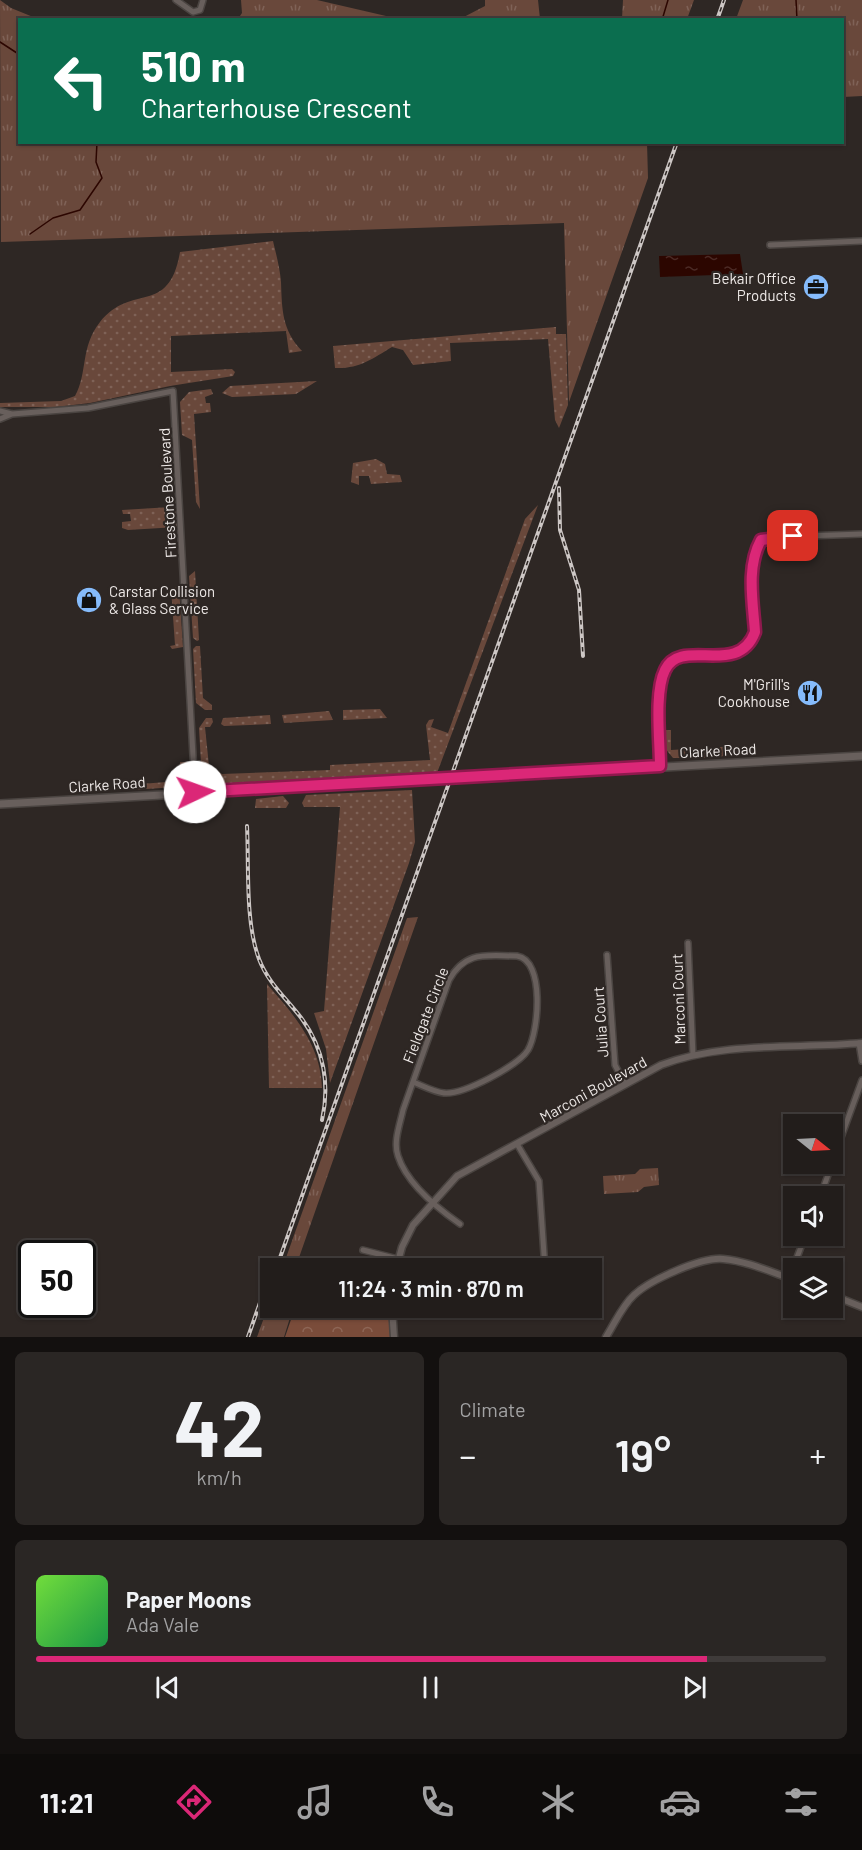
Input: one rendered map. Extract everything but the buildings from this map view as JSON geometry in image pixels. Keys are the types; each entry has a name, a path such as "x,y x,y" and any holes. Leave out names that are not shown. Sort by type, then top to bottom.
{"main road":[{"name":"Clarke Road","path":"0,804 862,756"}],"street":[{"path":"176,0 193,12 200,10 203,0"},
{"path":"770,245 862,241"},
{"name":"Firestone Boulevard","path":"0,419 12,414 87,408 173,391 195,792"},
{"name":"Firestone Boulevard","path":"0,411 12,414"},
{"path":"660,766 661,682 666,667 678,657 738,654 751,643 755,632 752,562 761,540 777,537 862,534"},
{"name":"Marconi Court","path":"688,943 693,1055"},
{"name":"Julia Court","path":"607,955 615,1065 625,1084"},
{"name":"Fieldgate Circle","path":"413,1082 443,1094 463,1092 511,1065 527,1052 535,1035 537,1011 534,972 531,963 524,957 517,956 471,957 457,965 449,980 403,1110 397,1137 398,1155 408,1177 460,1224"},
{"path":"861,1043 862,1060"},
{"name":"Marconi Boulevard","path":"398,1258 413,1225 432,1201 457,1176 661,1065 693,1055 720,1050 861,1043"},
{"path":"843,1133 862,1080"},
{"path":"517,1144 539,1181 544,1258"},
{"path":"363,1250 394,1258"},
{"path":"606,1337 634,1295 652,1282 704,1261 720,1259 740,1262 783,1276"},
{"path":"843,1299 862,1307"},
{"path":"393,1318 394,1337"}],"green space":[{"path":"0,0 11,8 36,18 18,18 18,144 647,144 648,178 569,402 564,223 1,242"},
{"path":"241,0 317,0 395,18 239,18 242,13"},
{"path":"485,0 538,0 540,18 462,18 485,6"},
{"path":"623,0 694,0 687,18 622,18"},
{"path":"743,0 862,0 862,96 844,97 844,18 736,18"},
{"path":"273,241 280,272 284,319 290,335 302,351 289,353 286,331 171,336 171,372 232,369 235,372 233,376 170,386 90,403 56,407 0,407 0,403 61,401 75,396 82,378 89,341 100,322 112,310 124,303 158,292 167,285 175,272 180,252"},
{"path":"556,327 556,334 566,334 568,405 559,428 555,420 548,339 450,343 451,361 413,365 403,350 392,347 358,365 335,368 333,346"},
{"path":"317,381 296,394 232,397 222,393 230,386"},
{"path":"211,389 213,394 205,397 206,403 210,403 211,412 194,414 200,509 196,502 192,440 182,435 180,402 189,392"},
{"path":"376,459 385,464 387,474 400,475 402,482 371,484 369,476 359,476 359,485 351,482 353,463"},
{"path":"538,505 437,773 220,786 207,784 202,780 199,728 206,718 212,718 213,722 210,727 205,727 209,766 222,774 330,770 330,765 430,760 426,725 429,720 434,719 431,727 448,733 525,519"},
{"path":"171,507 176,509 177,527 128,530 122,528 122,522 131,521 130,514 123,514 122,510"},
{"path":"195,571 199,640 197,641 193,638 189,576"},
{"path":"171,588 179,588 183,647 172,649 170,646 175,645"},
{"path":"200,646 203,698 212,705 212,710 205,710 196,703 193,649"},
{"path":"380,709 387,718 343,720 343,710"},
{"path":"329,711 333,720 284,723 282,715"},
{"path":"270,715 271,724 224,726 221,724 223,718"},
{"path":"665,730 671,730 671,750 737,746 737,754 710,758 673,758 664,747"},
{"path":"180,762 187,762 188,779 177,787 130,790 128,785 179,781"},
{"path":"412,790 415,842 330,1083 326,1049 314,1013 324,1011 340,807 304,807 302,803 306,795"},
{"path":"283,796 289,803 286,808 255,808 256,799"},
{"path":"418,917 299,1258 286,1258 407,918"},
{"path":"267,984 296,1019 311,1044 317,1058 322,1088 269,1088"},
{"path":"658,1168 659,1185 644,1187 638,1192 604,1194 603,1176 635,1174 640,1169"},
{"path":"264,1318 290,1318 284,1337 257,1337"},
{"path":"292,1318 389,1318 390,1337 285,1337"}],"water":[{"path":"740,254 743,274 660,277 659,256"}],"waterway":[{"path":"663,18 668,0"},
{"path":"796,0 797,18"},
{"path":"0,42 18,54"},
{"path":"30,234 53,218 80,210 102,178 96,162 97,144"}],"railway":[{"path":"718,18 724,0"},
{"path":"280,1258 676,144"},
{"path":"559,488 560,530 579,590 583,656"},
{"path":"247,826 248,894 255,944 267,976 302,1019 316,1043 325,1081 322,1120"},
{"path":"248,1337 260,1303"}],"place":[{"name":"Bekair Office Products","path":"816,287"},
{"name":"Carstar Collision & Glass Service","path":"89,600"},
{"name":"M'Grill's Cookhouse","path":"810,693"}],"route":[{"path":"195,792 660,766 661,682 666,667 678,657 738,654 751,643 755,632 752,562 755,550 761,540 793,536"}]}
